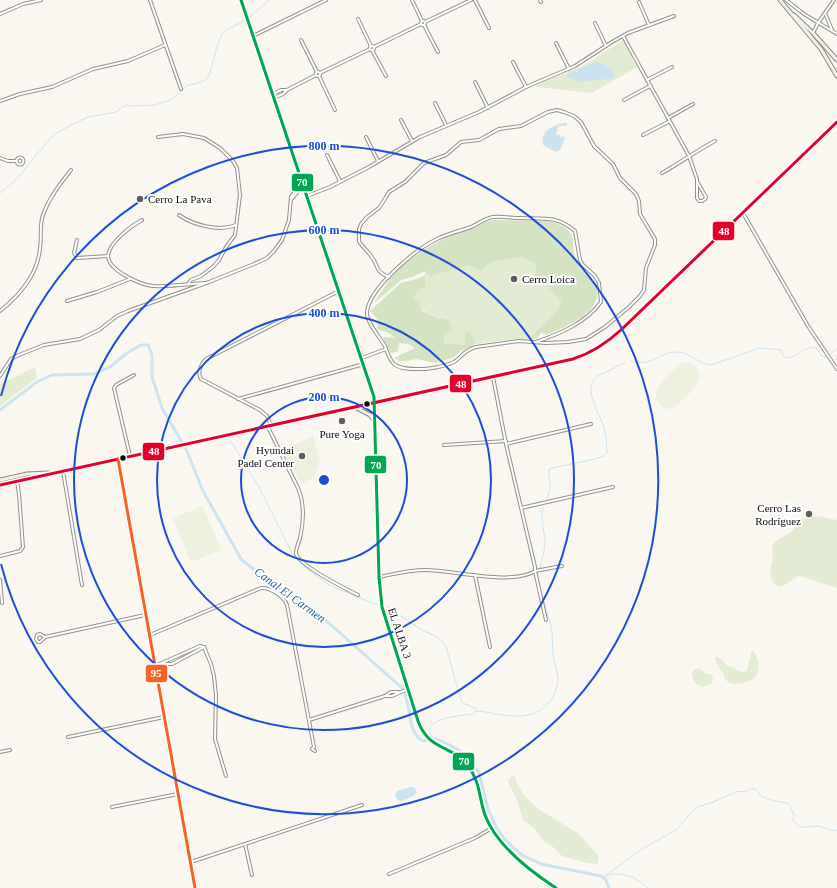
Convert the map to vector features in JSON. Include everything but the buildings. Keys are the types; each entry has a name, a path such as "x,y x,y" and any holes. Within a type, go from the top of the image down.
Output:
{"street":[{"path":"0,14 23,4 40,0"},
{"path":"150,0 180,89"},
{"path":"241,0 364,364 374,397 374,402"},
{"path":"253,36 326,0"},
{"path":"412,0 438,52"},
{"path":"274,98 318,74 474,0 489,28"},
{"path":"814,33 818,23 834,0"},
{"path":"783,1 837,34"},
{"path":"783,1 814,33 837,60"},
{"path":"783,1 823,53 837,76"},
{"path":"638,2 649,25"},
{"path":"825,13 833,32"},
{"path":"307,196 340,182 378,162 412,140 488,108 526,87 569,69 623,36 674,16"},
{"path":"358,19 386,76"},
{"path":"595,23 606,46"},
{"path":"623,36 689,156 698,183 706,197 702,201 699,201 697,198 698,183"},
{"path":"301,40 335,110"},
{"path":"556,43 569,69"},
{"path":"0,101 52,86 93,69 128,61 165,45"},
{"path":"513,62 526,87"},
{"path":"647,80 672,67"},
{"path":"475,82 488,108"},
{"path":"624,100 650,86"},
{"path":"272,94 281,90 287,90"},
{"path":"435,103 446,125"},
{"path":"643,135 693,104"},
{"path":"388,277 381,274 376,269 376,263 371,254 359,241 359,235 361,224 367,217 379,208 389,192 405,182 424,163 446,155 461,142 479,140 499,129 521,126 548,112 557,110 574,116 581,122 594,146 613,164 620,178 636,194 639,201 640,214 655,239 655,246 646,268 644,290 640,296 605,327 586,339 546,344 519,341 470,349 453,362 424,369 396,366 370,324 367,312 369,304 388,277 406,260 438,238 493,217 540,218 556,220 575,231 580,260 600,283 601,302 596,310 584,320 570,328 536,342"},
{"path":"401,120 412,140"},
{"path":"0,485 573,359 596,350 622,329 837,122"},
{"path":"158,137 184,134 204,138 217,145 237,168 240,191 235,235 226,246 219,260 208,271 191,280 188,284"},
{"path":"366,137 378,162"},
{"path":"662,173 686,160 689,156 714,141"},
{"path":"326,155 340,182"},
{"path":"0,158 8,161 16,161"},
{"path":"0,311 15,297 30,279 40,249 43,215 58,186 71,170"},
{"path":"0,376 11,359 26,351 44,345 80,339 99,330 117,316 125,312 209,282 259,262 272,254 280,244 287,230 290,201 294,191 302,181"},
{"path":"290,201 304,185"},
{"path":"743,213 808,326 837,369"},
{"path":"179,214 194,223 226,228 236,225"},
{"path":"142,220 126,230 110,250 108,256 117,270 130,279 141,284 154,286 209,282"},
{"path":"77,240 74,254 76,258 108,256"},
{"path":"67,301 97,292 130,279"},
{"path":"339,291 204,360 199,371 199,377 200,379 262,412 268,419 298,488 302,502 303,516 296,551 297,555 321,575 358,594"},
{"path":"362,358 386,349"},
{"path":"238,399 364,364"},
{"path":"130,456 114,388 116,385 134,375"},
{"path":"493,377 506,443 522,508 546,620"},
{"name":"EL ALBA 3","path":"374,402 379,577 382,605 406,690 425,736 432,742 455,754 471,769 479,786 485,815 500,840 535,873 556,888"},
{"path":"355,407 370,415 374,420"},
{"path":"370,415 374,413"},
{"path":"444,445 506,443 591,424"},
{"path":"118,459 195,888"},
{"path":"63,471 82,585"},
{"path":"0,480 27,474 53,473"},
{"path":"0,556 20,551 23,547 20,494 17,481"},
{"path":"522,508 613,488"},
{"path":"379,577 425,570 505,578 562,566"},
{"path":"475,575 490,647"},
{"path":"0,580 2,603"},
{"path":"149,635 260,588 266,588 282,597 286,603 314,747"},
{"path":"45,637 40,634 36,636 36,639 40,642 45,637 146,615"},
{"path":"155,666 163,664 200,646 204,647"},
{"path":"163,664 172,664 204,647"},
{"path":"204,647 214,676 216,695 215,739 226,776"},
{"path":"309,720 385,696 391,692 406,690"},
{"path":"68,737 164,717"},
{"path":"0,752 10,750"},
{"path":"112,807 178,794"},
{"path":"191,862 362,805"},
{"path":"390,874 474,838 492,828"},
{"path":"244,844 252,875"}],"green space":[{"path":"623,40 637,67 592,93 536,87 536,85 583,66"},
{"path":"492,220 549,221 568,230 571,234 576,261 595,284 597,294 595,302 590,310 582,317 563,327 546,335 542,332 537,338 528,340 559,309 561,301 545,284 535,278 536,264 521,257 489,263 481,271 469,265 431,276 425,271 401,280 373,304 397,271 417,254 454,234"},
{"path":"521,257 536,264 535,278 545,284 561,301 559,309 528,340 517,339 475,344 470,331 465,332 465,345 444,343 444,333 449,320 428,313 412,299 419,290 426,287 425,271 451,270 469,265"},
{"path":"425,275 426,287 419,290 412,299 419,301 422,311 436,317 449,320 452,330 444,334 444,343 465,345 465,332 470,331 475,344 461,351 454,357 436,363 416,359 399,361 394,358 415,348 409,344 399,343 398,351 391,353 384,340 384,337 395,338 389,333 377,329 378,320 370,311 401,283 417,279"},
{"path":"686,362 693,364 696,367 700,377 698,382 691,392 674,407 667,409 663,408 656,398 657,390 667,376 682,363"},
{"path":"35,367 37,378 0,406 0,384"},
{"name":"Hyundai Padel Center","path":"313,436 320,461 314,477 301,484 283,450"},
{"path":"203,506 221,550 191,562 173,518"},
{"path":"818,516 837,520 837,588 799,576 780,587 776,585 770,574 773,557 773,545 793,530 799,519"},
{"path":"752,650 756,655 758,662 758,673 756,676 750,681 741,684 728,682 725,679 715,657 720,658 728,666 734,667 738,671 743,672 747,670"},
{"path":"698,668 705,673 712,675 713,679 711,684 703,687 694,682 692,672"},
{"path":"512,775 515,776 515,779 523,794 537,808 579,834 598,855 597,864 587,863 562,856 551,845 543,841 536,830 523,820 516,797 509,785 508,780"}],"water":[{"path":"595,62 603,64 610,69 614,73 614,78 608,80 601,79 582,82 567,77 568,74"},
{"path":"567,123 567,126 559,126 556,133 557,135 560,135 561,138 562,136 565,137 561,149 556,152 543,145 543,136 545,133 551,127"},
{"path":"414,787 416,790 414,796 401,801 397,799 395,795 397,791"}],"waterway":[{"path":"249,18 269,0"},
{"path":"0,193 14,182 55,134 71,125 88,117 116,112 127,105 155,105 172,99 188,85 207,79 222,34 228,29 246,20"},
{"name":"Canal El Carmen","path":"0,410 37,382 52,375 94,374 110,367 127,353 141,345 148,345 152,355 152,377 162,408 186,449 203,491 241,559 274,586 312,608 402,688 407,701 414,731 418,737 423,741 437,739 456,748 468,759 479,773 488,809 497,829 505,840 522,855 541,864 601,876 606,880 609,888"},
{"path":"631,361 647,362 665,354 677,352 686,354 702,363 711,365 760,348 781,350 784,357 788,358 812,347 816,348 822,356 826,357 837,349"},
{"path":"547,500 550,491 549,469 598,458 607,453 605,431 592,397 591,386 594,379 598,376 620,364 625,363"},
{"path":"231,441 259,487 296,558 306,568 329,585 380,605"},
{"path":"433,738 430,731 431,726 443,719 474,714 476,711 509,716 528,715 545,706 556,691 558,678 553,654 551,626 538,576 545,543 542,518 543,507"},
{"path":"383,605 392,609 422,630 442,641 446,647 461,700 463,703 475,708 476,711"},
{"path":"603,877 642,849 676,830 695,808 736,792 747,791 753,788 763,797 789,804 794,815 793,821 800,827 819,826 832,831 837,830"},
{"path":"606,876 611,874 622,874 634,878 647,888"}],"transit line":[{"name":"70","path":"241,0 374,397 379,577 382,607 418,721 428,738 434,743 455,754 468,766 475,778 483,809 490,826 505,847 535,874 556,888"},
{"name":"48","path":"0,485 573,359 587,354 605,343 622,329 837,122"},
{"name":"95","path":"118,459 195,888"}],"place":[{"name":"Cerro La Pava","path":"140,199"},
{"name":"Cerro Loica","path":"514,279"},
{"name":"Pure Yoga","path":"342,421"},
{"name":"Hyundai Padel Center","path":"302,456"},
{"name":"Cerro Las Rodríguez","path":"809,514"}]}
